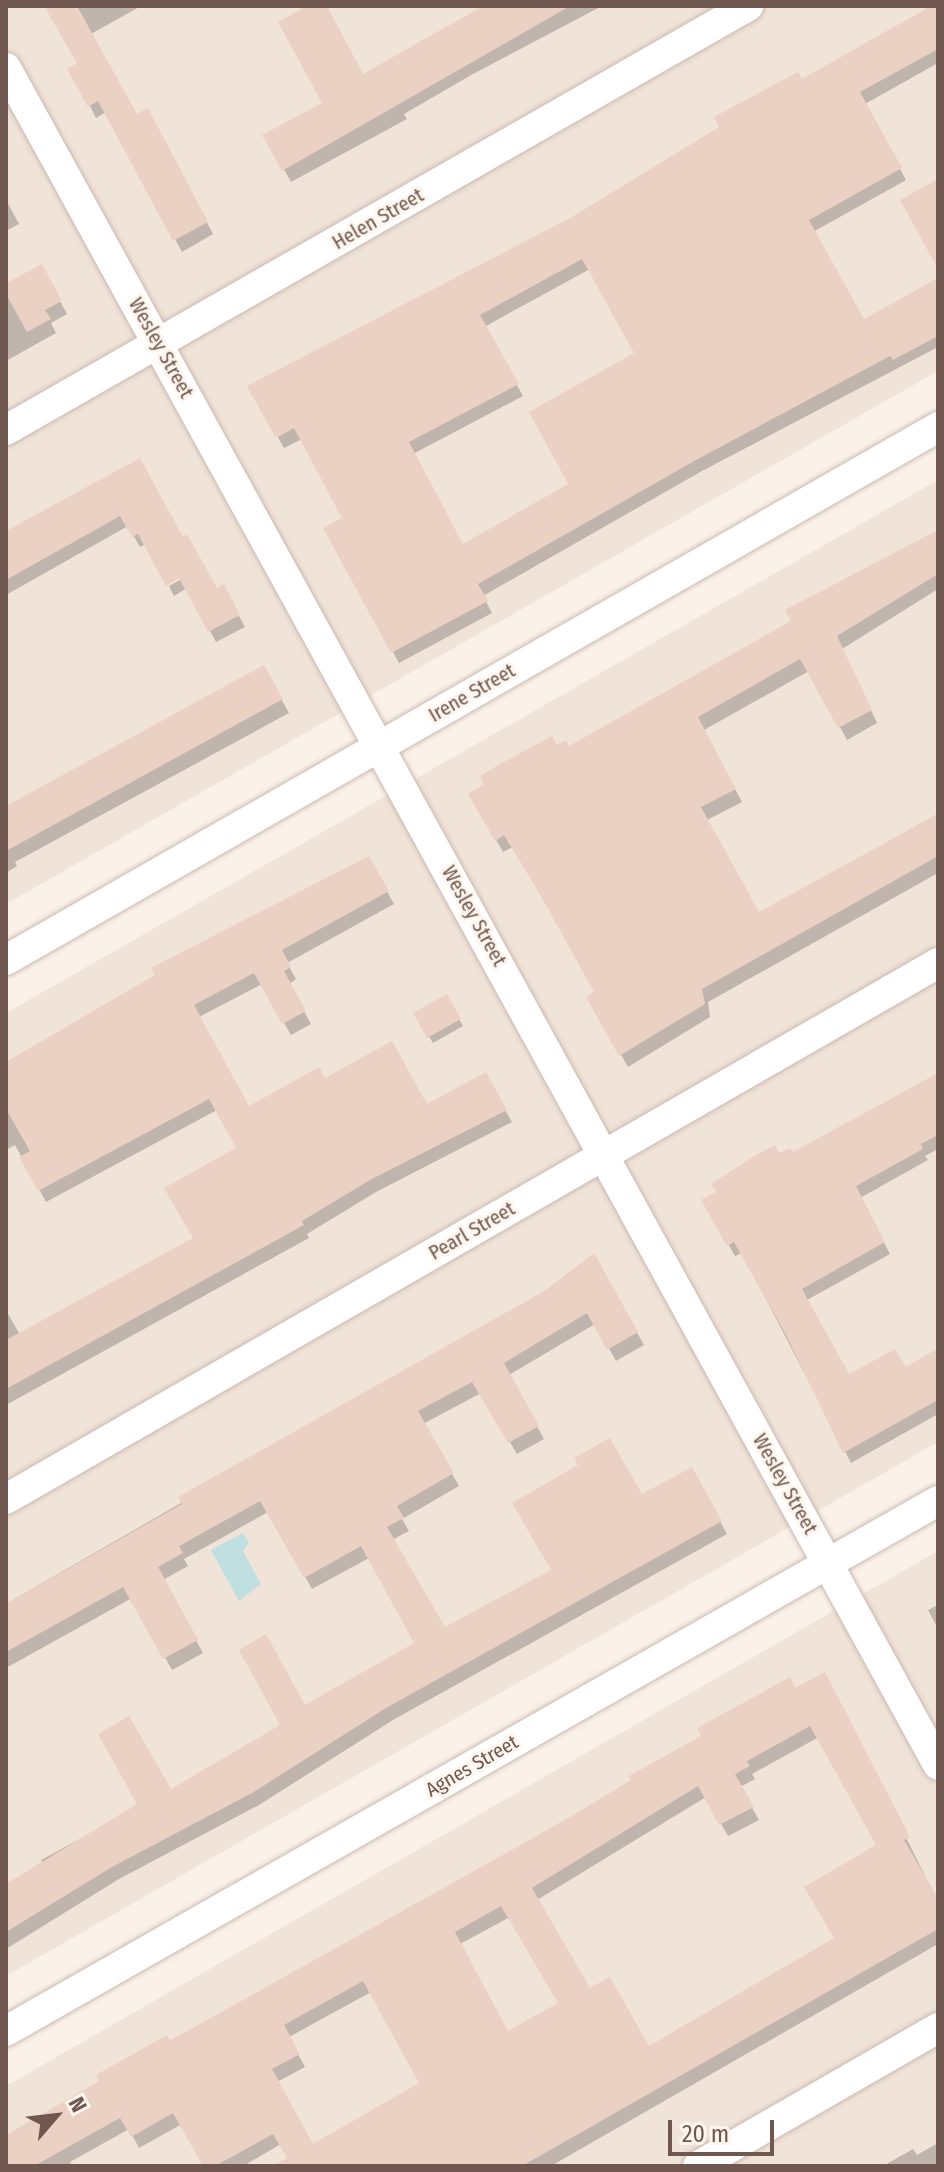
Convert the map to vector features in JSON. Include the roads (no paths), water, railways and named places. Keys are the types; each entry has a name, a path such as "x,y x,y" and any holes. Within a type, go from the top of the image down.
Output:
{"street":[{"name":"Helen Street","path":"6,430 748,6"},
{"name":"Wesley Street","path":"6,68 938,1765"},
{"name":"Irene Street","path":"6,960 938,427"},
{"name":"Pearl Street","path":"6,1499 938,963"},
{"name":"Agnes Street","path":"6,2031 938,1501"},
{"path":"698,2166 938,2028"}],"water":[{"path":"243,1533 249,1543 243,1551 261,1584 239,1601 211,1550"}]}
